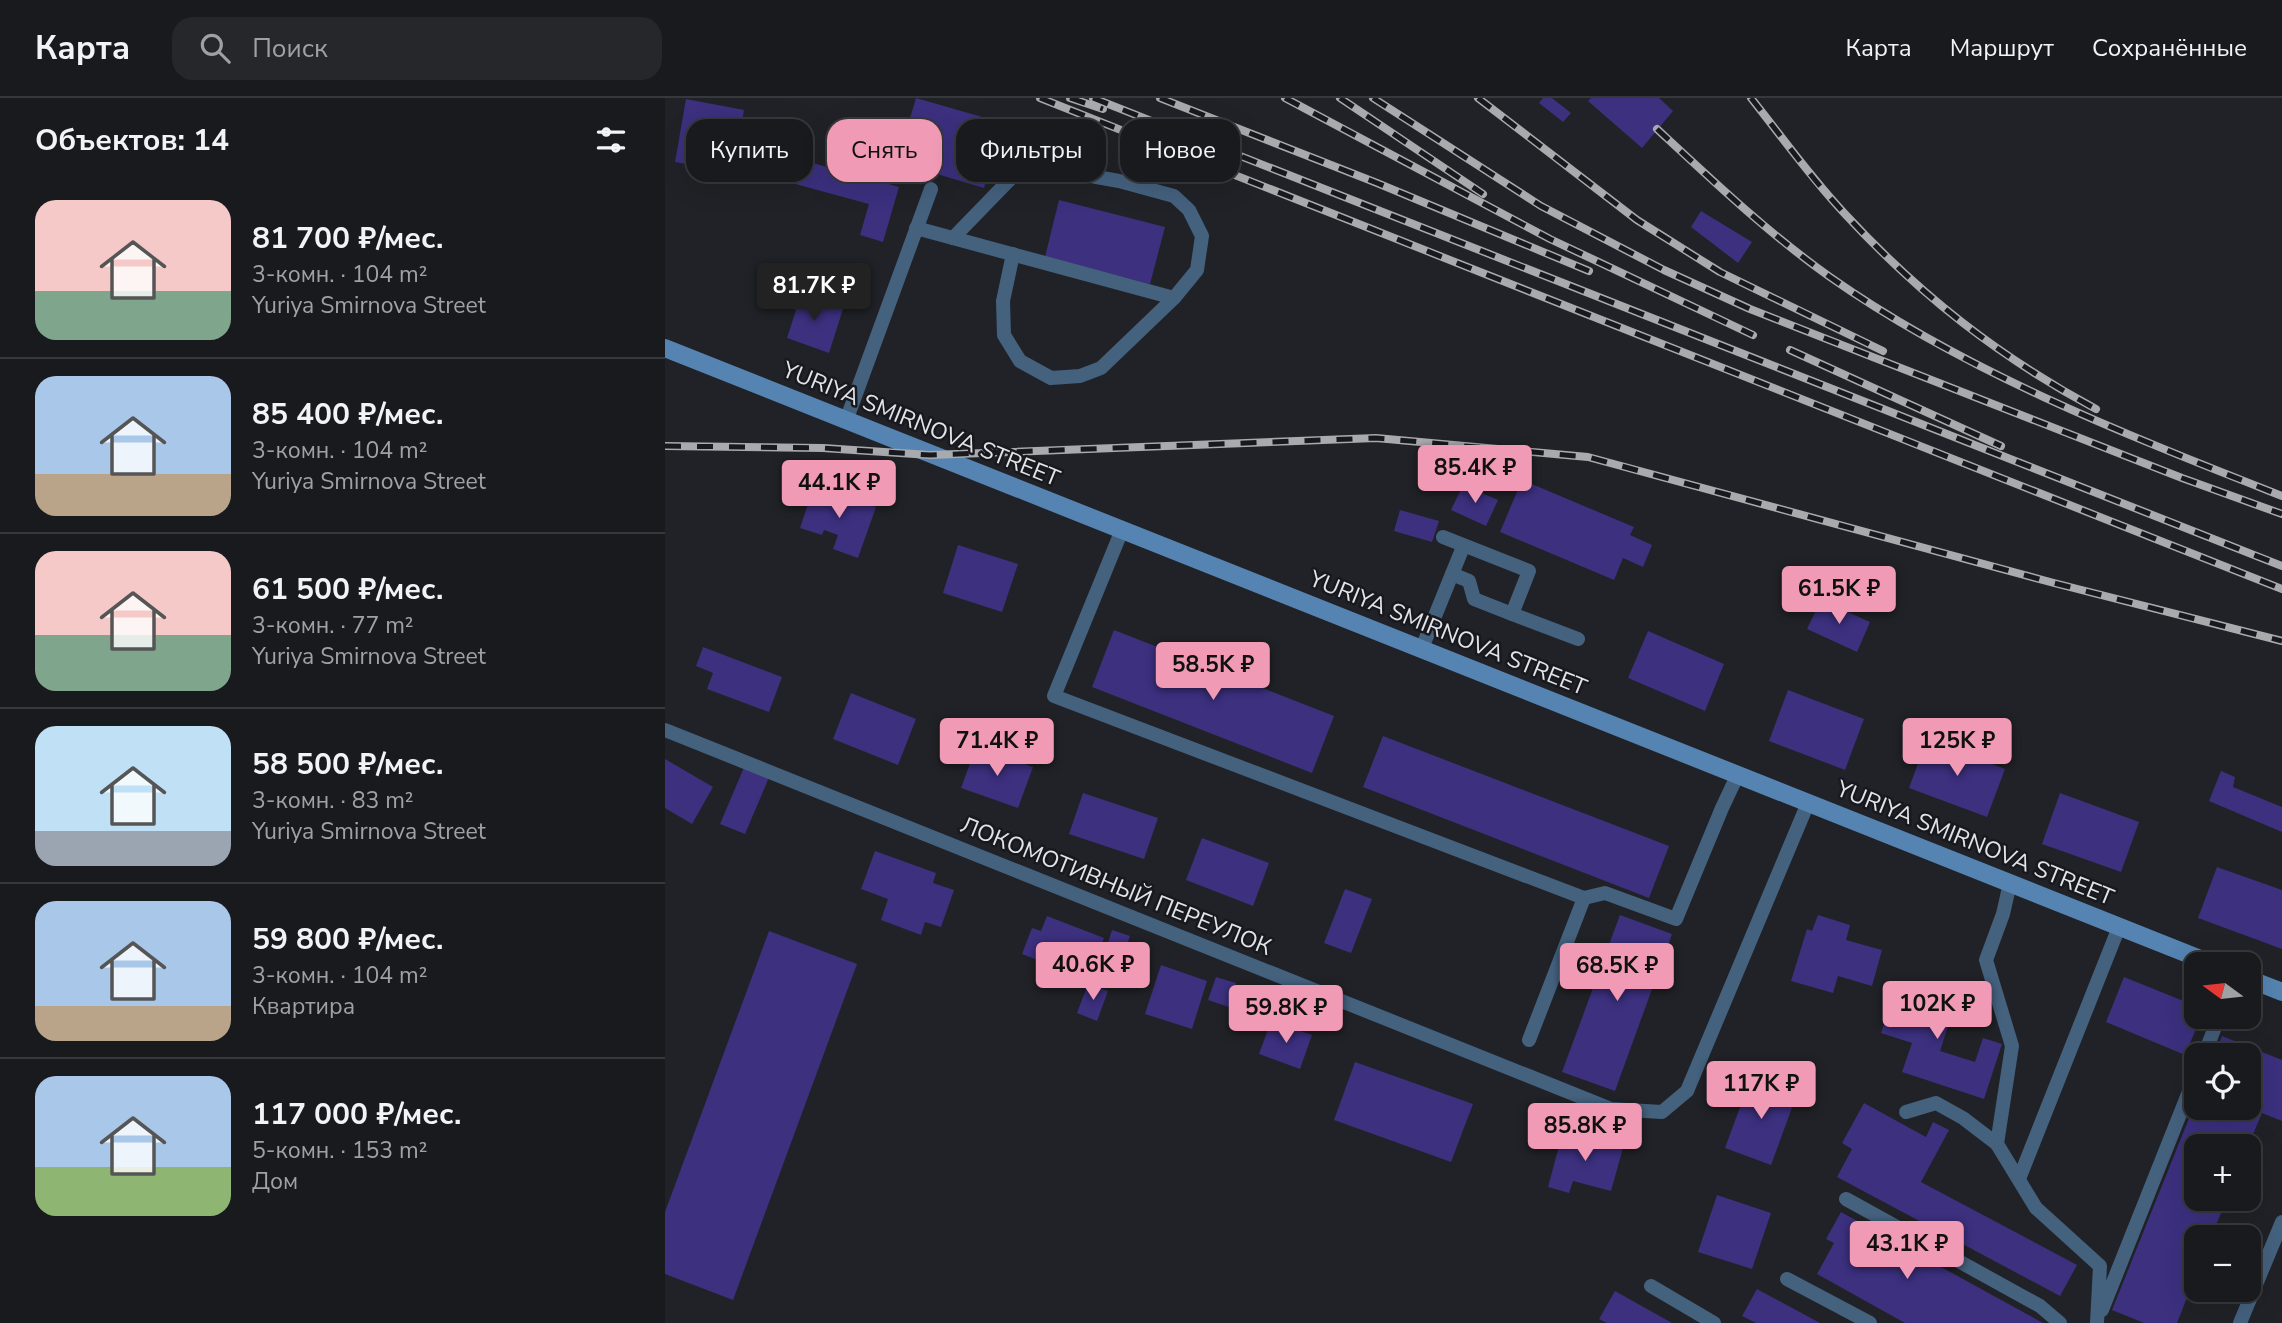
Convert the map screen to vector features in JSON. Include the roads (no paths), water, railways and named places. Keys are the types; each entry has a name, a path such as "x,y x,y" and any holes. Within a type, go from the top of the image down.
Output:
{"main road":[{"name":"YURIYA SMIRNOVA STREET","path":"665,348 2184,953"},
{"path":"2261,984 2282,992"}],"lane":[{"path":"953,238 1018,171 1035,166 1119,181 1174,196 1189,210 1202,236 1196,270 1174,298 1101,368 1080,376 1051,378 1020,361 1004,335 1003,301 1013,254"},
{"path":"846,421 931,189"},
{"path":"916,228 1174,298"},
{"path":"1122,530 1054,696 1584,898 1605,893 1676,919 1721,808 1738,775"},
{"path":"1443,537 1529,571 1512,614"},
{"path":"1422,649 1463,547"},
{"path":"1452,574 1469,581 1474,599 1578,639"},
{"name":"ЛОКОМОТИВНЫЙ ПЕРЕУЛОК","path":"665,730 1611,1109 1662,1112 1687,1091 1808,803"},
{"path":"1997,1144 2012,1046 1986,960 2003,914 2010,883"},
{"path":"1529,1040 1584,898"},
{"path":"2019,1179 2119,927"},
{"path":"1906,1112 1936,1102 1963,1118 1997,1144 2036,1208 2100,1266 2097,1323"},
{"path":"2097,1323 2184,1104"},
{"path":"1846,1199 2040,1306 2060,1323"},
{"path":"2240,1323 2282,1222"},
{"path":"1787,1279 1870,1323"},
{"path":"1651,1286 1714,1323"}],"railway":[{"path":"1040,98 2282,589"},
{"path":"1070,98 1103,109"},
{"path":"1093,98 2282,566"},
{"path":"1160,98 1377,183 1589,271"},
{"path":"1285,98 1550,239 1753,335"},
{"path":"1340,98 1483,194"},
{"path":"1373,98 1541,206 1664,270 1750,309 2182,478 2282,514"},
{"path":"1478,98 1637,220 1720,272 1883,351"},
{"path":"1751,98 1832,200 1903,272 1994,346 2096,409"},
{"path":"1657,129 1785,243 1882,311 1937,343 2049,400 2282,496"},
{"path":"1790,350 2001,446"},
{"path":"665,446 823,448 930,455 1376,438 1588,457 2054,583 2282,641"}]}
